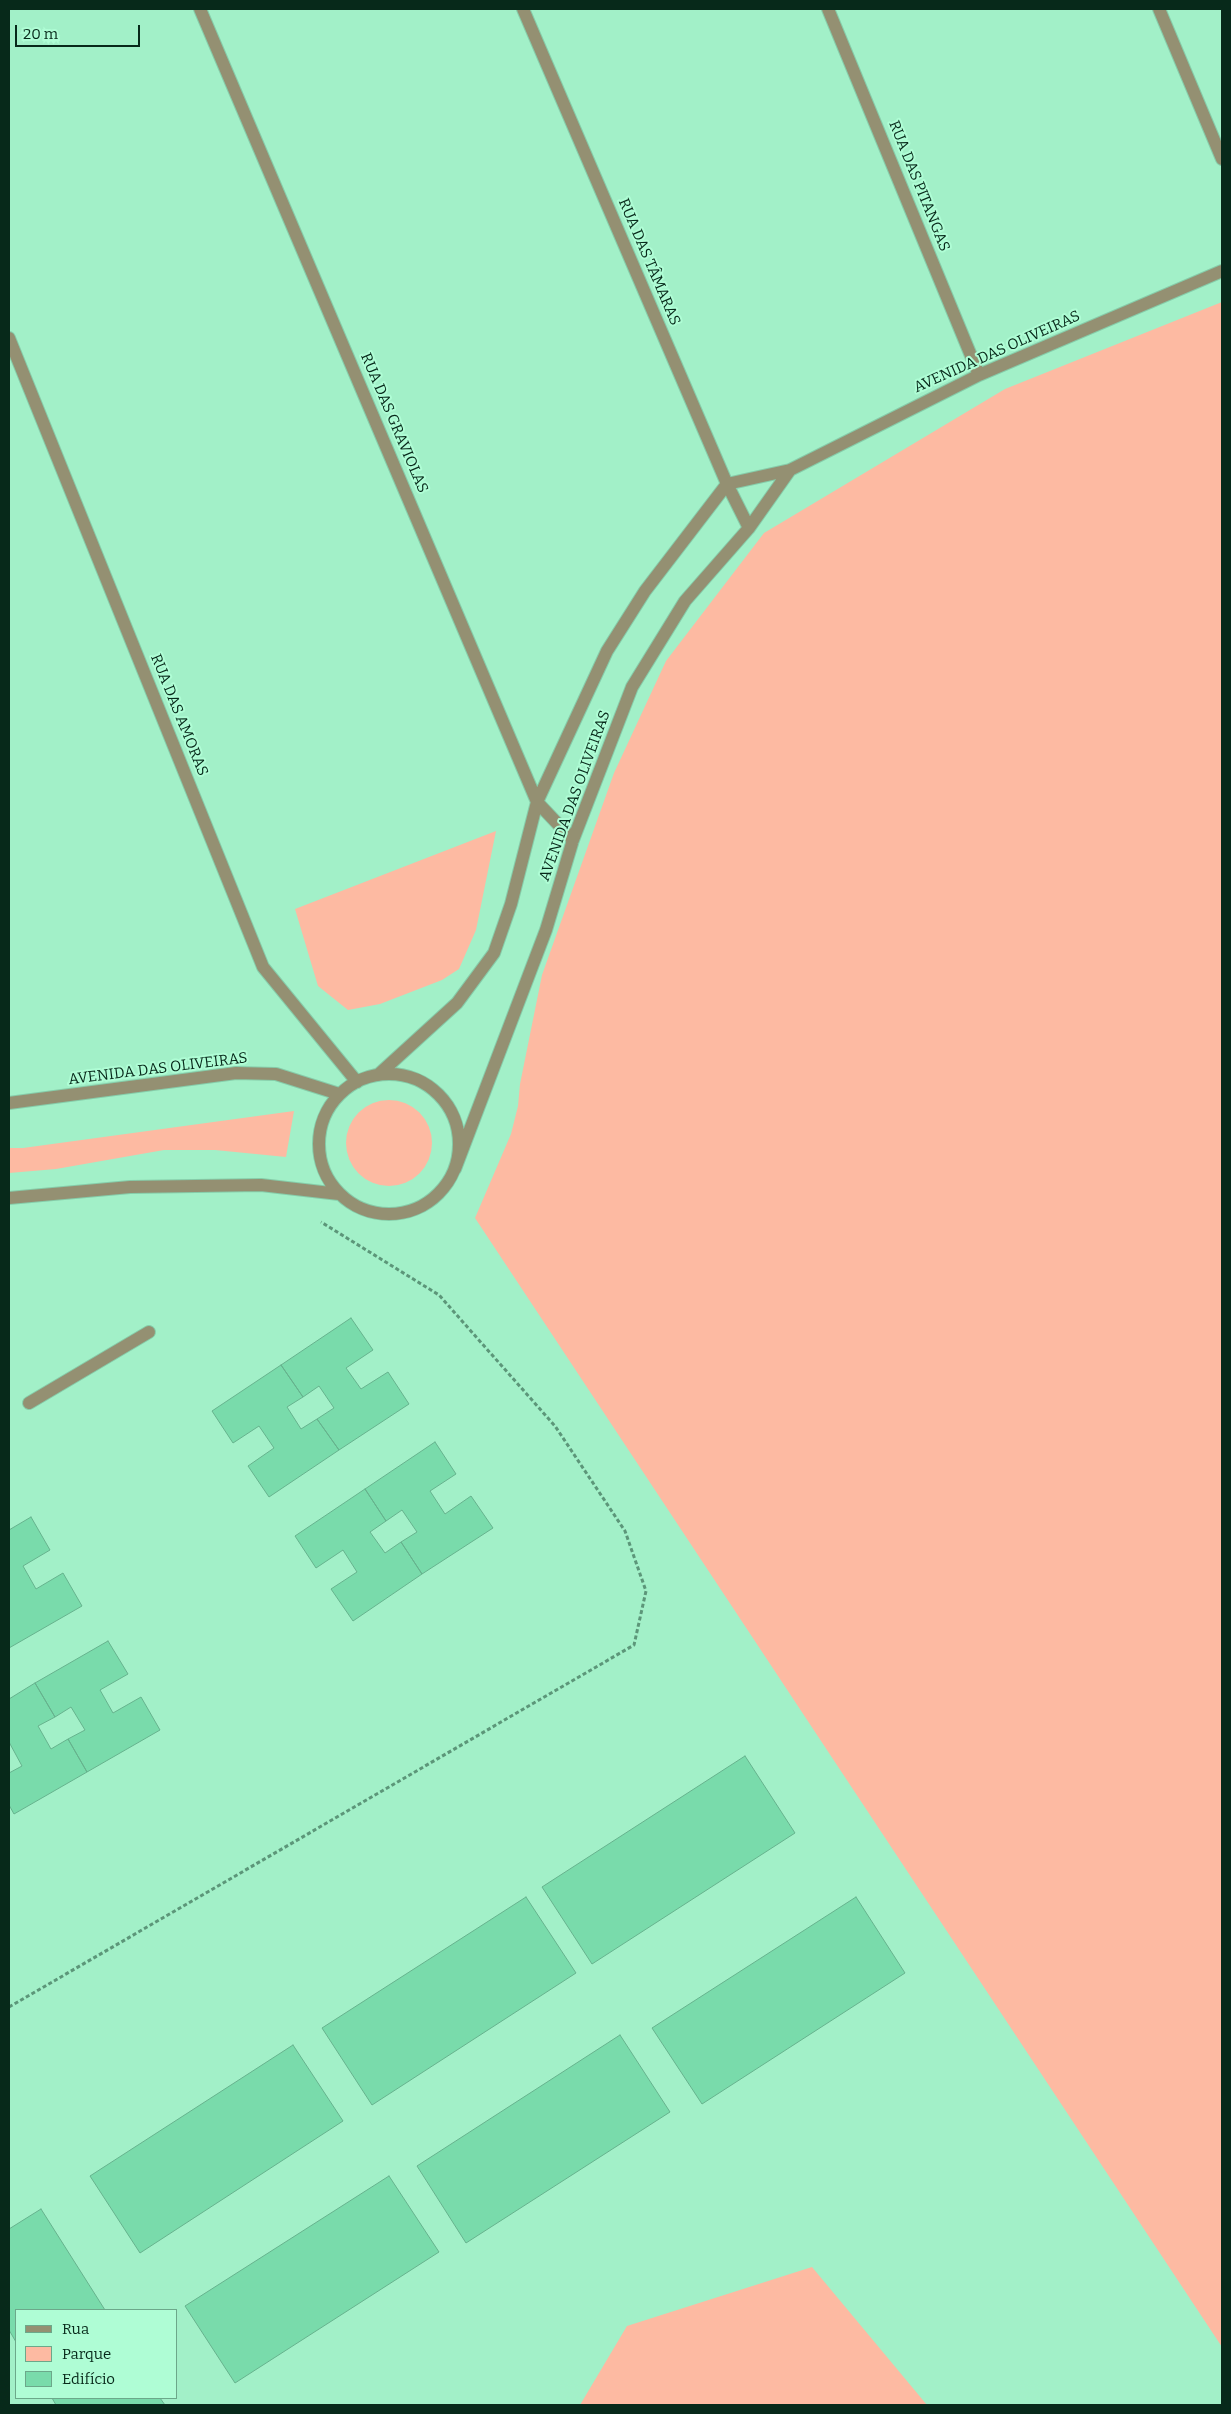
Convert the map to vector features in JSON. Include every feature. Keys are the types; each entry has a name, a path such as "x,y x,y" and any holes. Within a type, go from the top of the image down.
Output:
{"street":[{"name":"RUA DAS GRAVIOLAS","path":"200,9 537,802 573,840"},
{"name":"RUA DAS TÂMARAS","path":"523,9 727,484 749,528"},
{"name":"RUA DAS PITANGAS","path":"828,9 980,375"},
{"path":"1159,9 1222,159"},
{"name":"AVENIDA DAS OLIVEIRAS","path":"378,1075 457,1003 494,953 511,904 537,802 607,650 645,591 727,484 790,470 980,375 1222,271"},
{"name":"RUA DAS AMORAS","path":"9,338 263,967 357,1082"},
{"name":"AVENIDA DAS OLIVEIRAS","path":"455,1169 460,1145 456,1121 444,1100 425,1084 402,1075 378,1075 357,1082 338,1094 326,1112 322,1126 319,1156 326,1176 339,1194 358,1206 372,1211 379,1213 401,1213 424,1206 442,1190 455,1169 546,930 573,840 632,687 685,601 749,528 790,470"},
{"name":"AVENIDA DAS OLIVEIRAS","path":"9,1103 236,1073 276,1074 338,1094"},
{"name":"AVENIDA DAS OLIVEIRAS","path":"9,1198 130,1187 261,1185 339,1194"},
{"path":"29,1403 149,1332"}],"path":[{"path":"9,2007 634,1645 646,1591 626,1532 555,1426 439,1295 320,1222"}],"green space":[{"path":"1222,302 1222,2347 475,1218 511,1134 518,1106 520,1084 542,975 614,773 666,661 764,533 1005,389"},
{"path":"496,831 476,930 459,969 442,980 380,1004 348,1010 318,986 295,909"},
{"path":"389,1100 405,1103 413,1107 425,1119 429,1127 432,1143 429,1159 425,1167 413,1179 405,1183 389,1186 373,1183 365,1179 353,1167 349,1159 346,1143 349,1127 353,1119 365,1107 373,1103"},
{"path":"294,1111 286,1157 215,1150 164,1150 56,1169 9,1173 9,1148 23,1148"},
{"path":"812,2267 927,2405 580,2405 627,2326"}],"building":[{"path":"351,1318 373,1350 346,1368 361,1389 388,1372 409,1404 339,1450 317,1419 334,1408 319,1386 303,1397 281,1365"},
{"path":"281,1365 303,1397 287,1407 301,1429 317,1419 339,1450 269,1497 248,1466 274,1448 259,1426 233,1443 212,1411"},
{"path":"435,1442 456,1474 430,1491 445,1514 471,1496 493,1528 422,1574 401,1542 417,1532 402,1510 386,1521 365,1489"},
{"path":"365,1489 386,1521 370,1532 385,1553 401,1542 422,1574 353,1621 331,1589 357,1572 343,1550 316,1568 295,1536"},
{"path":"31,1517 50,1550 23,1566 36,1589 63,1573 82,1606 9,1648 9,1530"},
{"path":"108,1641 128,1674 100,1690 113,1713 141,1697 160,1730 87,1772 68,1739 85,1730 71,1707 55,1717 35,1683"},
{"path":"35,1683 55,1717 38,1726 51,1749 68,1739 87,1772 14,1814 9,1805 9,1773 22,1766 9,1742 9,1699"},
{"path":"745,1756 795,1833 592,1964 542,1887"},
{"path":"526,1897 576,1973 372,2105 322,2028"},
{"path":"856,1897 905,1973 702,2104 652,2028"},
{"path":"620,2035 670,2112 466,2243 417,2166"},
{"path":"293,2045 343,2121 140,2253 90,2176"},
{"path":"389,2176 439,2252 235,2383 185,2306"},
{"path":"41,2209 104,2309 15,2309 15,2340 9,2330 9,2229"},
{"path":"53,2399 161,2399 165,2405 56,2405"}]}
